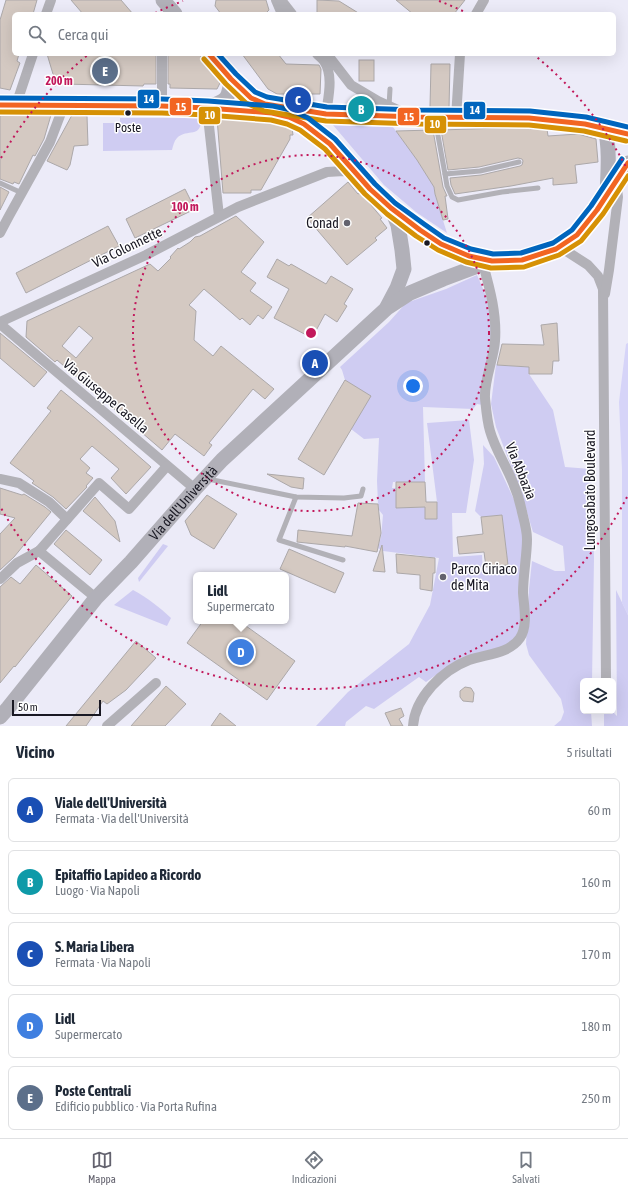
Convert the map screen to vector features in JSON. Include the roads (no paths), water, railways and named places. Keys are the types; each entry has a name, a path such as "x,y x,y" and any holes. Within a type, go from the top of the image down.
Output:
{"street":[{"path":"47,12 51,0"},
{"path":"163,0 173,12"},
{"path":"276,0 281,12"},
{"path":"281,0 290,12"},
{"path":"477,12 484,0"},
{"path":"16,105 32,56"},
{"path":"162,56 162,106"},
{"path":"211,56 231,79 251,98 265,104 326,114 418,118 529,118 578,123 628,134"},
{"path":"319,56 324,60 329,73 329,93 324,123 325,134 330,144"},
{"path":"329,56 351,85 389,106 418,118"},
{"path":"456,118 460,56"},
{"path":"207,108 223,102 229,93 231,79"},
{"path":"0,105 162,106 272,113 289,117 304,124 330,144 370,188 391,208 420,230 441,244 487,262 522,260 556,249 577,235 597,210 628,163"},
{"path":"0,233 50,142 64,105"},
{"path":"207,108 210,124 219,216"},
{"path":"604,128 608,147 607,194"},
{"name":"Via Colonnette","path":"0,323 146,255 219,216 245,204 327,172 356,172"},
{"name":"Lungosabato Boulevard","path":"604,298 618,197 616,181"},
{"name":"Via dell'Università","path":"387,308 404,269 398,225 391,208"},
{"name":"Lungosabato Boulevard","path":"560,246 588,265 598,276 603,289 604,298 606,678"},
{"name":"Via dell'Università","path":"0,717 96,598 132,562 222,460 387,308 410,293 487,262"},
{"name":"Via Abbazia","path":"413,726 417,710 429,688 447,672 456,665 503,651 513,645 520,638 524,628 523,592 527,538 522,512 513,483 489,430 485,396 490,362 495,342 496,324 487,262"},
{"name":"Via Giuseppe Casella","path":"0,323 167,466 200,484"},
{"path":"0,579 16,563 39,550 99,483 129,509 167,466"},
{"path":"0,479 19,483 49,502 67,519"},
{"path":"39,550 96,598"},
{"path":"107,726 156,683"}],"lane":[{"path":"389,106 390,89"},
{"path":"434,118 447,186 452,197 458,200 502,192 538,188"},
{"path":"445,174 480,171 519,162"},
{"path":"0,183 22,193"},
{"path":"200,484 296,497 344,498 361,496 363,489"},
{"path":"296,497 279,540 343,560"}],"place":[{"name":"Poste Centrali","path":"105,71"},
{"name":"S. Maria Libera","path":"298,100"},
{"name":"Epitaffio Lapideo a Ricordo","path":"361,109"},
{"name":"Poste","path":"128,113"},
{"name":"Conad","path":"347,223"},
{"name":"Viale dell'Università","path":"315,363"},
{"name":"Parco Ciriaco de Mita","path":"443,577"},
{"name":"Lidl","path":"241,652"}]}
